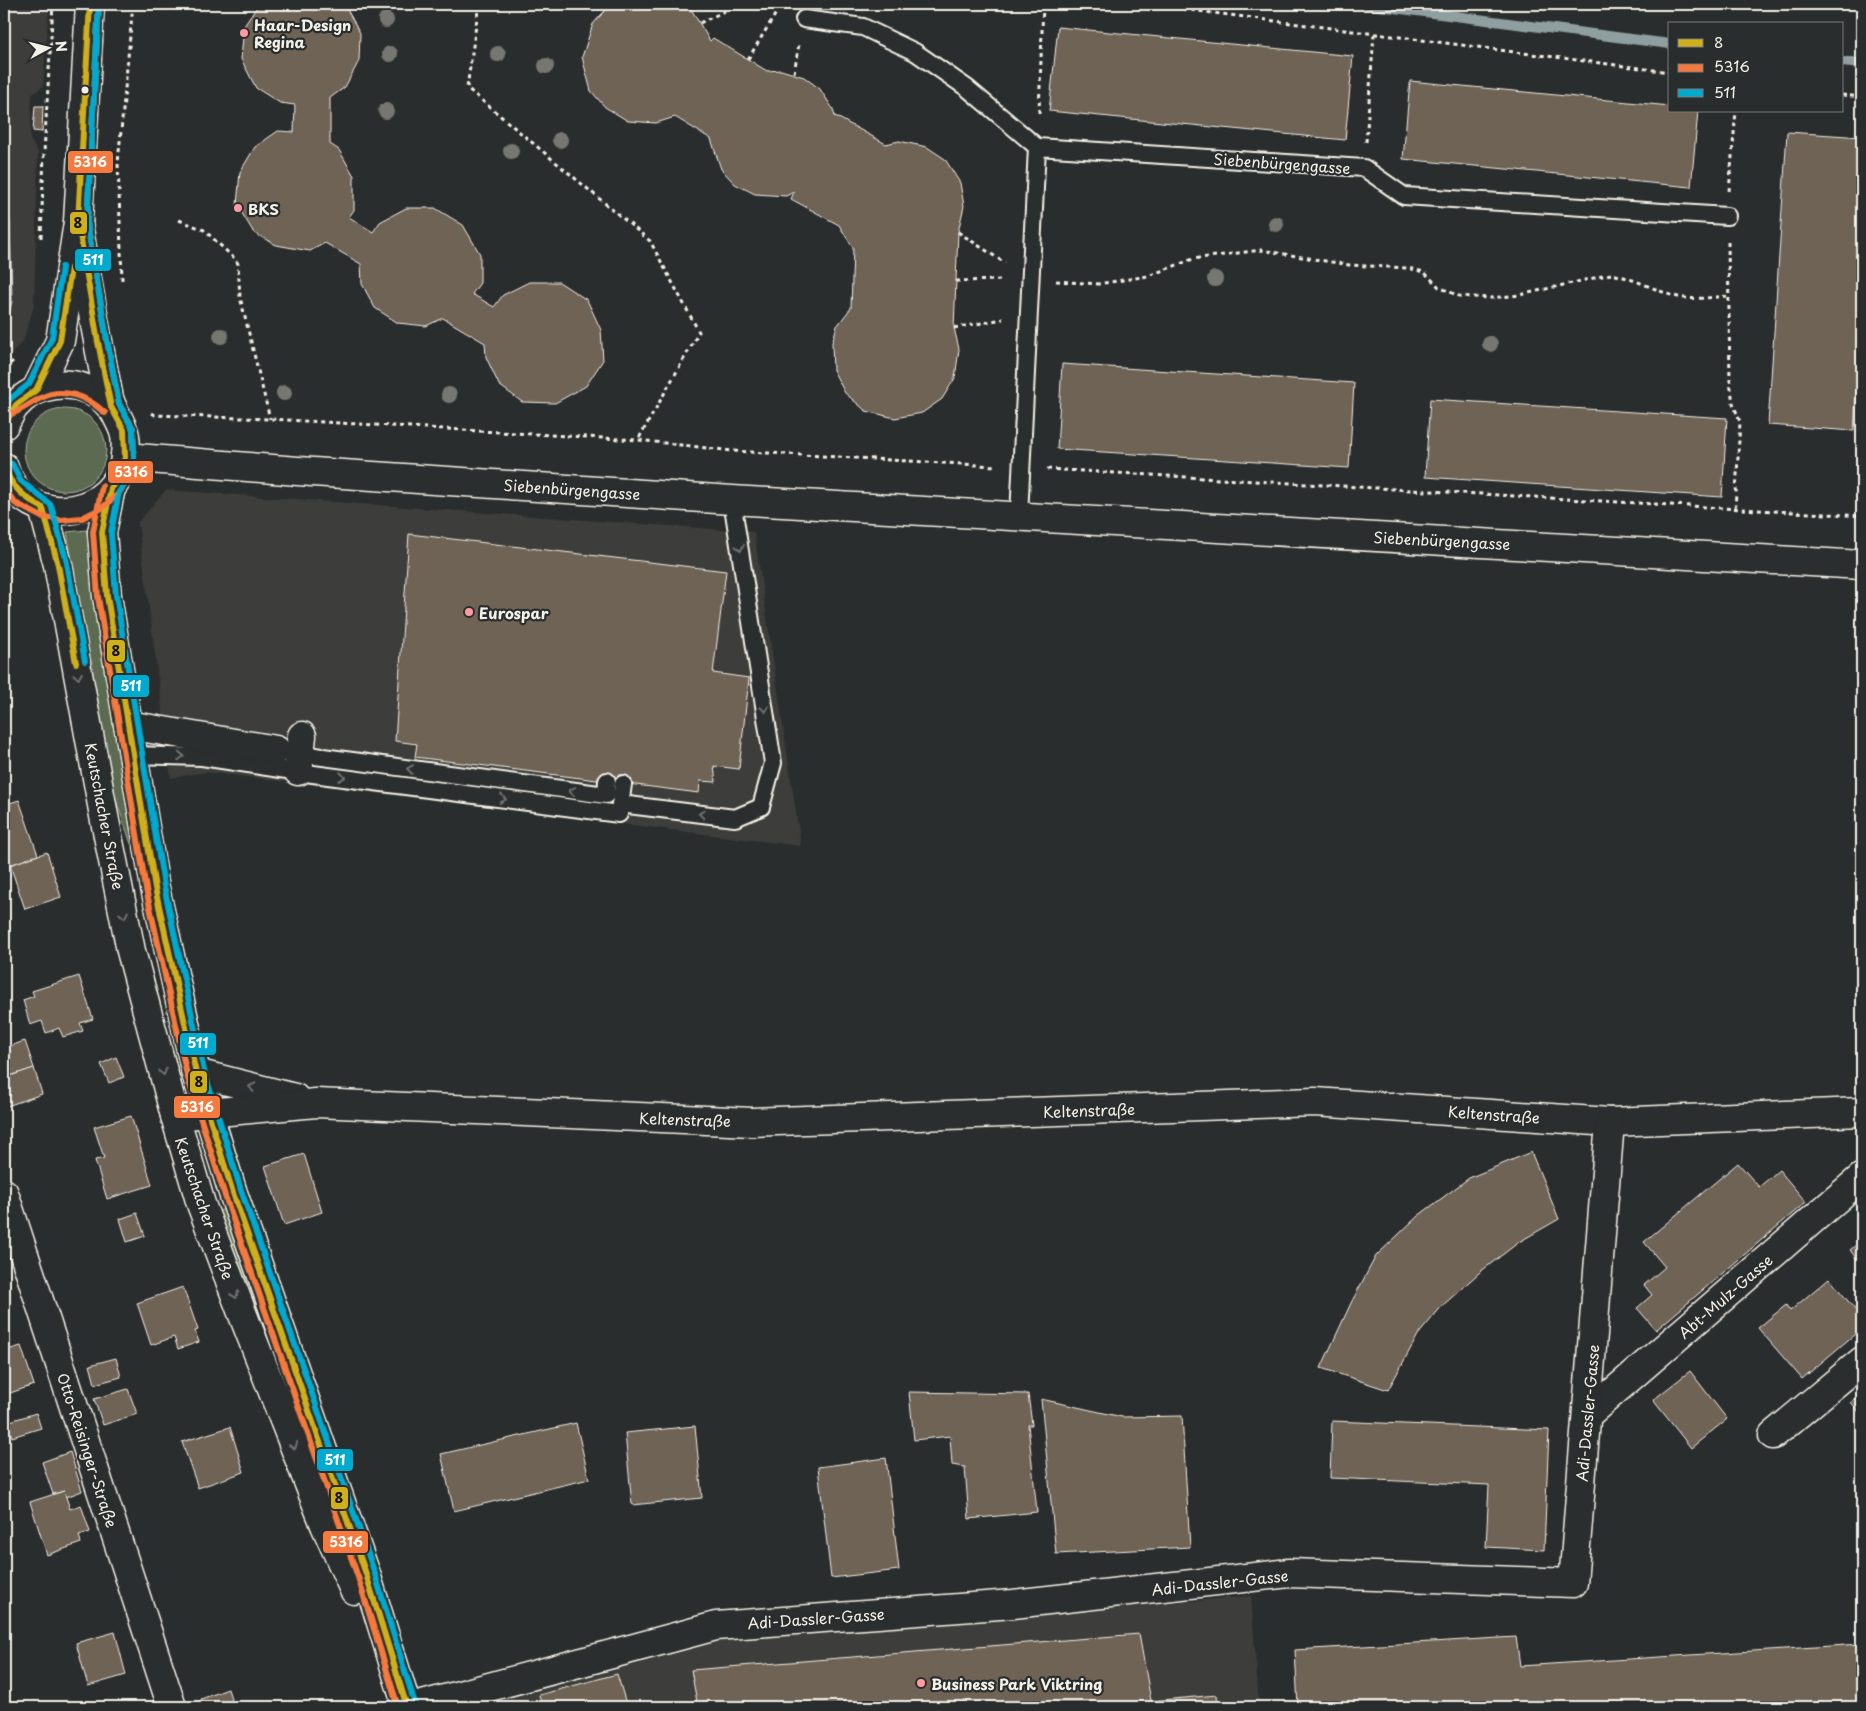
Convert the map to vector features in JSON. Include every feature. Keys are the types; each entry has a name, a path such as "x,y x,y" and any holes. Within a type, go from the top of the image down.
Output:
{"street":[{"name":"Keutschacher Straße","path":"15,407 60,341 78,222 90,4"},
{"name":"Keutschacher Straße","path":"4,467 6,476 22,496 43,508 62,511 80,509 97,501 111,488 121,474 126,457 124,430 111,406 78,222"},
{"name":"Keutschacher Straße","path":"15,407 56,384 77,386 96,393 111,406"},
{"name":"Siebenbürgengasse","path":"126,457 288,470 732,500 1852,564 1862,564 1862,561"},
{"name":"Keutschacher Straße","path":"111,488 102,532 107,596 157,897 196,1073 233,1193 366,1574 407,1707"},
{"name":"Keutschacher Straße","path":"43,508 58,565 131,951 175,1116 204,1212 325,1525 407,1707"},
{"path":"128,725 294,753"},
{"name":"Keltenstraße","path":"196,1073 316,1103"},
{"name":"Keltenstraße","path":"175,1116 316,1103 752,1122 1314,1102 1610,1122 1862,1112"},
{"name":"Adi-Dassler-Gasse","path":"415,1707 716,1626 1013,1604 1289,1574 1573,1583 1610,1122"},
{"name":"Abt-Mulz-Gasse","path":"1587,1415 1862,1177"},
{"name":"Otto-Reisinger-Straße","path":"4,1193 172,1707"},
{"path":"1773,1435 1862,1361"}],"lane":[{"path":"804,19 862,27 915,52 967,88 1037,147 1019,516"},
{"name":"Siebenbürgengasse","path":"1037,147 1364,168 1404,196 1727,216"},
{"path":"620,804 735,818 761,807 773,763 732,500"},
{"path":"132,754 202,757 294,753 606,795 615,782 620,804 619,814 294,753"}],"path":[{"path":"41,239 53,4"},
{"path":"122,287 118,163 133,4"},
{"path":"479,4 467,88 650,241 699,332 638,440"},
{"path":"700,23 739,4"},
{"path":"1037,147 1043,4"},
{"path":"1144,4 1668,72"},
{"path":"748,60 778,10"},
{"path":"1364,168 1374,34"},
{"path":"1844,95 1862,97"},
{"path":"1735,510 1740,422 1733,403 1730,382 1727,216 1736,112"},
{"path":"179,220 204,230 238,264 240,297 270,419"},
{"path":"958,232 1031,280"},
{"path":"956,281 1031,280 1098,284 1148,276 1193,259 1261,250 1349,264 1408,268 1424,272 1439,287 1459,296 1490,298 1520,295 1611,274 1625,277 1675,296 1694,299 1729,296"},
{"path":"954,328 1004,319 1031,280"},
{"path":"4,369 16,359"},
{"path":"155,416 270,419 638,440 734,451 1862,516"}],"shaded area":[{"path":"4,4 49,4 43,86 32,95 30,139 38,152 34,306 23,341 4,362"},
{"path":"166,490 754,532 801,846 206,772 171,778 138,522"},
{"path":"1251,1596 1259,1707 478,1707 722,1641"}],"green space":[{"path":"65,409 81,412 94,421 103,434 106,450 103,466 94,479 81,488 65,491 49,488 36,479 27,466 24,450 27,434 36,421 49,412"},
{"path":"87,530 104,665 133,844 131,844 115,797 105,754 67,532"},
{"path":"227,1207 287,1380 284,1383 281,1381 218,1212"}],"building":[{"path":"259,4 344,4 360,33 359,61 345,87 330,98 330,144 339,150 354,176 354,210 349,217 373,232 380,222 406,208 435,208 463,225 480,254 480,283 472,294 494,307 503,295 529,282 559,282 587,300 601,330 603,360 586,386 555,403 522,402 499,385 486,357 485,343 443,318 426,326 398,323 375,308 362,284 361,264 325,243 310,251 276,245 254,233 237,205 240,172 255,147 278,131 294,132 295,105 280,103 256,88 241,59 244,26"},
{"path":"611,4 683,4 691,9 710,41 713,38 767,71 781,70 804,77 820,89 833,109 835,117 886,144 899,141 927,147 945,159 960,183 964,206 958,232 954,328 959,349 955,378 942,399 922,413 895,418 866,411 845,393 833,370 832,343 837,326 851,308 853,248 839,225 791,199 794,192 786,196 755,194 735,184 721,169 711,139 675,117 656,123 628,121 605,107 591,91 582,57 593,24"},
{"path":"1058,27 1353,56 1345,140 1049,111"},
{"path":"1410,81 1668,106 1668,112 1698,112 1691,187 1403,159"},
{"path":"35,106 43,106 42,132 33,131"},
{"path":"1787,132 1862,137 1862,302 1854,431 1768,425"},
{"path":"10,222 12,301 4,335 4,223"},
{"path":"1062,364 1354,383 1349,468 1057,449"},
{"path":"1430,399 1727,418 1722,497 1425,477"},
{"path":"409,534 726,571 713,673 749,678 739,769 714,766 716,782 700,781 699,793 415,757 417,744 395,741"},
{"path":"19,800 38,855 4,867 4,805"},
{"path":"47,852 61,897 25,909 10,865"},
{"path":"79,976 93,1019 80,1023 83,1031 63,1037 59,1028 46,1033 42,1021 30,1025 23,1000 34,996 32,991"},
{"path":"25,1041 34,1068 4,1078 4,1048"},
{"path":"116,1057 124,1077 109,1083 101,1064"},
{"path":"34,1068 42,1094 4,1107 4,1078"},
{"path":"131,1116 152,1185 107,1199 95,1160 104,1158 94,1127"},
{"path":"1531,1152 1559,1219 1519,1242 1480,1272 1442,1306 1418,1335 1388,1390 1321,1368 1351,1303 1376,1256 1418,1216 1469,1178"},
{"path":"304,1154 322,1212 284,1225 265,1166"},
{"path":"1738,1163 1759,1187 1779,1170 1806,1202 1656,1330 1637,1308 1652,1295 1644,1285 1665,1267 1644,1242"},
{"path":"137,1213 145,1236 127,1242 120,1219"},
{"path":"1862,1240 1862,1266 1850,1250"},
{"path":"1829,1278 1862,1318 1862,1328 1802,1379 1758,1328 1786,1305 1790,1311"},
{"path":"183,1287 198,1330 195,1331 199,1342 178,1349 174,1337 151,1345 137,1303"},
{"path":"21,1346 34,1385 4,1395 4,1351"},
{"path":"116,1358 121,1377 95,1384 90,1365"},
{"path":"1690,1371 1727,1419 1691,1448 1653,1400"},
{"path":"128,1389 137,1414 103,1425 94,1399"},
{"path":"909,1392 1028,1394 1032,1425 1028,1425 1037,1512 969,1519 965,1467 952,1465 950,1436 914,1440"},
{"path":"1862,1393 1862,1416 1851,1402"},
{"path":"1041,1399 1122,1417 1182,1416 1190,1547 1056,1554"},
{"path":"36,1413 41,1428 12,1437 7,1422"},
{"path":"1332,1421 1549,1430 1544,1550 1486,1547 1489,1485 1330,1478"},
{"path":"576,1423 589,1479 454,1511 441,1454"},
{"path":"695,1426 702,1498 632,1505 625,1433"},
{"path":"230,1427 244,1472 198,1488 182,1442"},
{"path":"70,1452 82,1491 66,1497 64,1491 53,1494 42,1462"},
{"path":"886,1458 899,1570 831,1578 818,1467"},
{"path":"64,1491 70,1509 81,1505 90,1532 79,1535 81,1543 47,1555 30,1502"},
{"path":"115,1632 126,1675 88,1686 76,1643"},
{"name":"Business Park Viktring","path":"1139,1634 1151,1701 1217,1695 1218,1707 698,1707 691,1670"},
{"path":"1516,1637 1520,1666 1862,1644 1862,1707 1298,1707 1295,1650"},
{"path":"617,1674 627,1707 542,1707 539,1695"},
{"path":"228,1689 232,1702 218,1707 204,1707 201,1699"}],"waterway":[{"path":"1363,4 1668,44"},
{"path":"1844,62 1862,64"}],"transit line":[{"name":"8","path":"90,4 78,222 111,407 124,430 125,457 121,474 111,488 102,532 107,596 155,888 196,1073 233,1193 366,1574 407,1707"},
{"name":"5316","path":"4,488 15,503 40,516 61,520 82,518 102,508 118,494 129,478 134,459 133,428 119,404 87,222 99,4"},
{"name":"511","path":"99,4 87,222 119,404 133,429 134,459 129,478 119,492 111,533 116,595 164,886 204,1071 241,1190 374,1571 415,1704"},
{"name":"511","path":"4,408 10,399 29,384 52,338 62,267"},
{"name":"8","path":"4,425 16,405 36,390 60,341 71,268"},
{"name":"5316","path":"6,416 41,398 58,393 66,393 83,398 105,413"},
{"name":"511","path":"12,464 21,481 51,505 67,563 85,661"},
{"name":"8","path":"4,467 19,491 43,508 58,565 76,663"},
{"name":"5316","path":"102,486 93,532 98,597 146,889 187,1075 225,1196 358,1577 398,1707"}],"place":[{"name":"Haar-Design Regina","path":"244,33"},
{"name":"BKS","path":"238,208"},
{"name":"Eurospar","path":"469,612"},
{"name":"Business Park Viktring","path":"921,1683"}]}
